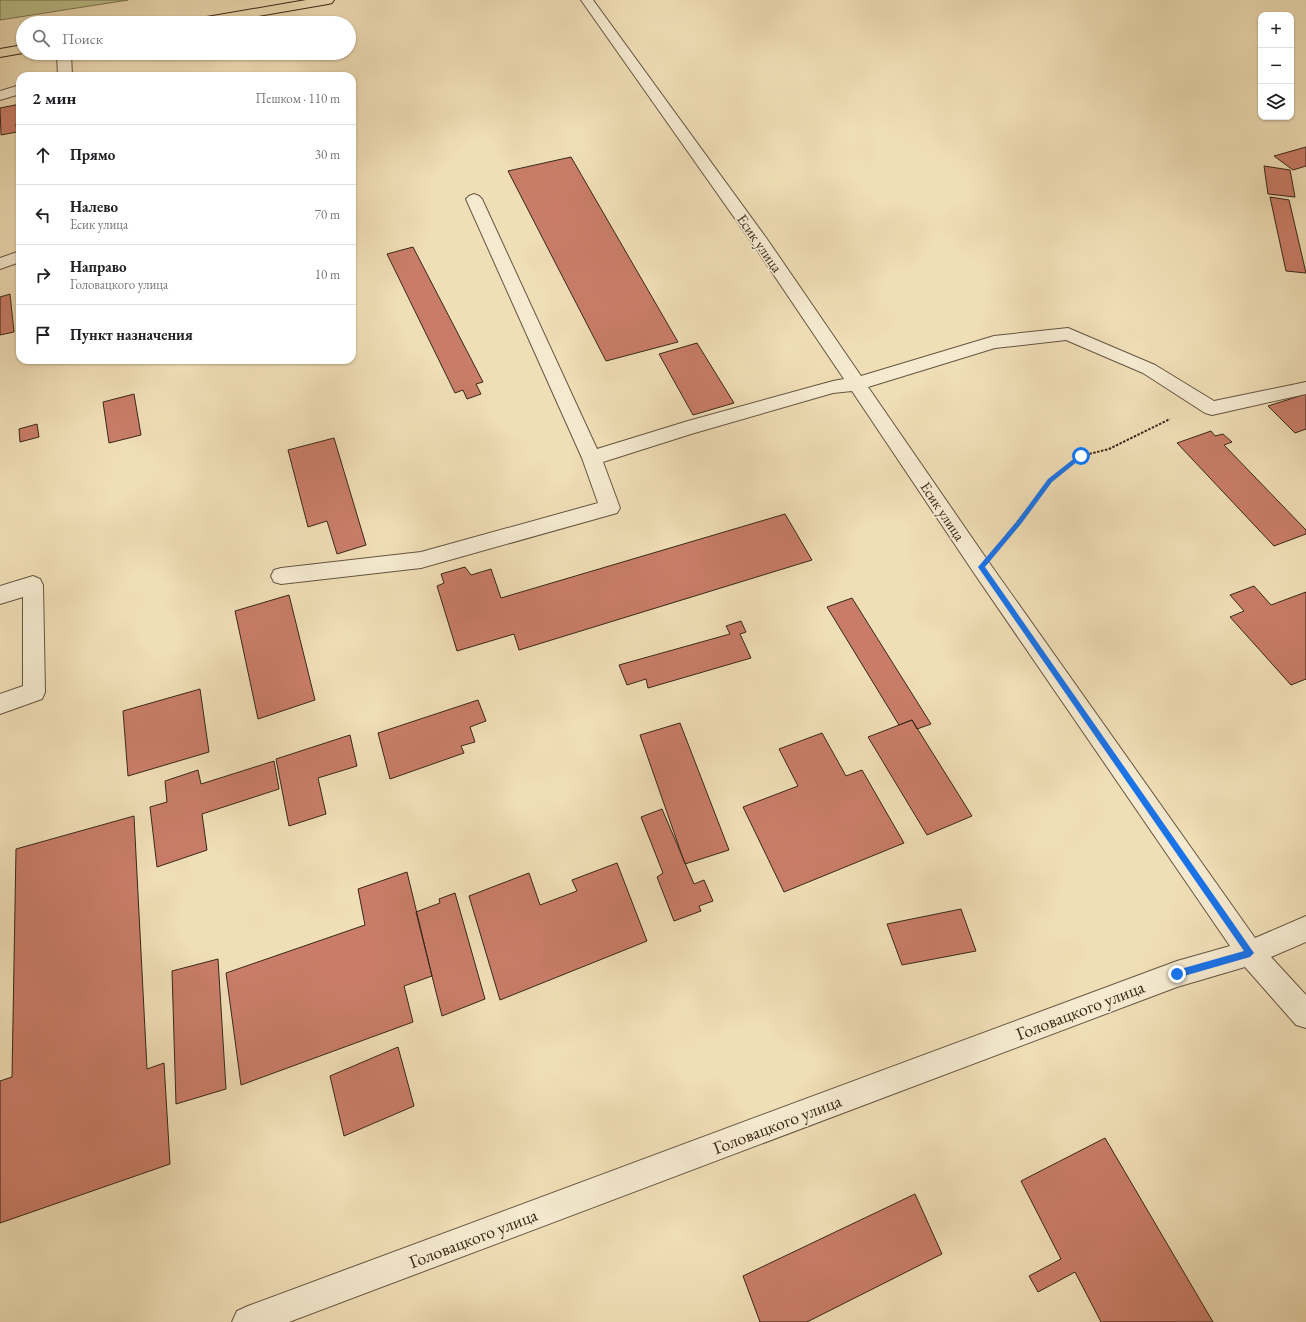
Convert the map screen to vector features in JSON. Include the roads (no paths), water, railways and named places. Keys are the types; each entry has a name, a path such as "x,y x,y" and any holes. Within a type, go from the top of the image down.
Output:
{"main road":[{"path":"235,16 328,0"},
{"path":"0,52 16,50"}],"street":[{"name":"Есик улица","path":"587,0 761,243 981,567 1250,953 1306,1015"},
{"path":"64,60 65,72"},
{"path":"0,96 16,90"},
{"path":"281,576 421,560 610,508 592,458 474,199"},
{"path":"0,264 16,258"},
{"path":"592,458 688,428 833,387 856,384 994,342 1068,334 1149,369 1212,408 1306,388"},
{"path":"0,595 33,585 34,692 0,704"},
{"name":"Головацкого улица","path":"248,1322 1177,974 1250,953 1306,929"}]}
